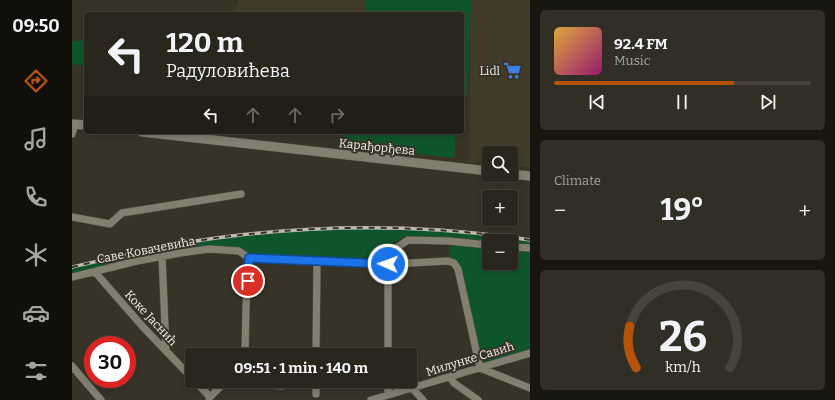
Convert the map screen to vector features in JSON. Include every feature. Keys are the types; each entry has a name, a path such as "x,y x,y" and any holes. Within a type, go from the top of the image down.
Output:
{"street":[{"path":"72,134 73,124 84,125"},
{"name":"Карађорђева","path":"160,134 482,170"},
{"path":"518,175 530,176"},
{"path":"72,217 110,224 122,213 241,194"},
{"path":"388,348 388,264 392,251 408,240 482,243"},
{"path":"518,247 530,248"},
{"name":"Саве Ковачевића","path":"72,277 162,256 209,249 239,251 249,258 388,264 448,260 454,263 458,269 480,368"},
{"path":"162,256 166,351"},
{"path":"245,348 249,258"},
{"path":"316,348 317,261"},
{"name":"Коке Јаснић","path":"95,272 143,327 185,371"},
{"name":"Милунке Савић","path":"417,387 530,352"},
{"path":"72,366 101,400"},
{"path":"480,368 530,388"},
{"path":"450,377 454,383 478,400"},
{"path":"201,388 210,398 219,388"},
{"path":"316,388 316,394"},
{"path":"388,388 388,395"},
{"path":"412,388 423,400"},
{"name":"Милунке Савић","path":"372,400 412,388"}],"shaded area":[{"path":"239,0 366,0 365,12 232,12"},
{"path":"471,0 530,0 530,167 518,166 518,146 482,146 482,163 469,162"}],"green space":[{"path":"366,0 471,0 468,94 464,97 464,12 365,12"},
{"path":"84,39 84,66 72,64 72,42"},
{"path":"344,134 456,134 454,158 342,146"},
{"path":"328,228 404,229 488,234 482,234 482,242 444,237 404,236 389,247 387,254 388,264 249,258 239,251 209,249 72,278 72,267 170,246 231,236"},
{"path":"518,238 530,240 530,248 518,247"},
{"path":"453,244 482,246 482,270 518,270 518,251 530,253 530,351 480,368 458,269 450,256 449,247"}],"railway":[{"path":"72,267 152,249 192,242 232,236 307,229 419,229 456,231 530,240"}],"place":[{"name":"Lidl","path":"513,71"}],"route":[{"path":"248,281 249,258 388,264"}]}
